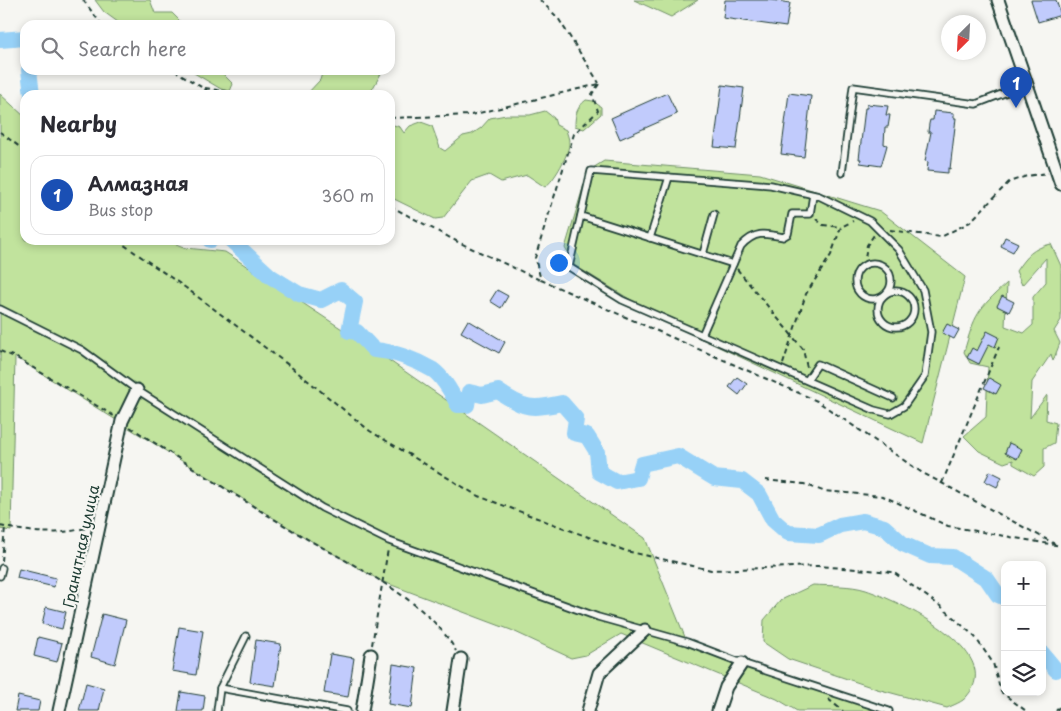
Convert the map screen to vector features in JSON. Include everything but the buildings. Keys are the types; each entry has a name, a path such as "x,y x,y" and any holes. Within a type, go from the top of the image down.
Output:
{"street":[{"path":"998,0 1025,85 1059,172 1061,184"},
{"name":"Гранитная улица","path":"59,711 122,421 137,390"},
{"path":"588,711 599,674 645,630"},
{"path":"362,711 371,655"},
{"path":"453,711 461,659"},
{"path":"718,711 726,687 742,663"}],"lane":[{"path":"842,173 853,87 976,104 1025,85"},
{"path":"591,171 771,185 813,195 862,217 878,229 899,250 923,290 931,332 925,376 904,406 890,414 874,410 622,300 569,267 591,171"},
{"path":"650,238 669,177"},
{"path":"702,334 741,246 750,237 761,234 783,237 788,234 792,214 810,214 813,195"},
{"path":"703,254 714,214"},
{"path":"581,216 733,264"},
{"path":"864,265 857,272 855,278 859,292 871,298 885,294 898,291 909,297 914,309 908,322 894,327 882,320 878,307 885,294 891,281 886,268 874,263 864,265"},
{"path":"0,309 82,350 137,390 322,508 389,541 598,617 687,642 742,663 889,711"},
{"path":"807,380 818,364 893,398"},
{"path":"0,576 2,568"},
{"path":"217,711 220,688 246,636"},
{"path":"220,688 347,711"}],"path":[{"path":"83,0 98,20"},
{"path":"541,0 558,18 599,84"},
{"path":"182,75 205,90"},
{"path":"395,118 471,115 599,84"},
{"path":"574,134 598,111 592,94 599,84"},
{"path":"202,88 215,90"},
{"path":"0,132 20,147"},
{"path":"864,265 867,245 878,229 941,237 970,222 1009,182 1027,176 1059,172"},
{"path":"395,209 458,242 541,280"},
{"path":"810,214 823,225 841,227 862,217"},
{"path":"782,369 791,334 806,294 831,255 841,227"},
{"path":"124,245 186,288 292,367 370,431 478,496 626,551 711,570 818,566 893,572 943,608 975,637 993,663 1001,692 1026,711"},
{"path":"733,264 803,349 807,380"},
{"path":"942,483 999,347"},
{"path":"0,351 15,357 122,421 296,532 381,581 431,619 448,635 461,659"},
{"path":"765,480 804,484 823,491 882,496 948,526 1061,546"},
{"path":"0,526 22,531 64,534 100,524"},
{"path":"2,568 4,527"},
{"path":"371,655 381,581 389,541"},
{"path":"1056,711 1061,705"}],"green space":[{"path":"95,0 150,0 155,13 172,13 179,20 115,20 104,12"},
{"path":"634,0 698,0 671,17"},
{"path":"197,75 224,75 233,84 230,90 221,89"},
{"path":"322,75 380,75 372,90 311,90 320,80"},
{"path":"0,94 20,112 20,245 178,245 186,248 225,252 374,350 645,538 687,642 889,711 797,711 777,699 621,634 586,655 571,658 511,630 381,581 296,532 15,357 11,531 0,529"},
{"path":"586,100 593,101 601,107 601,114 584,129 575,126 575,122 579,108"},
{"path":"545,111 554,118 556,125 566,130 569,142 567,153 561,166 553,179 545,187 527,175 501,182 489,175 472,181 443,218 435,219 395,199 395,126 400,127 404,133 410,126 421,122 432,126 440,148 445,151 463,136 472,134 481,128 490,118 506,115 530,115"},
{"path":"604,161 760,174 880,211 965,277 923,443 670,324 574,265 565,248 588,171"},
{"path":"1051,244 1061,266 1061,320 1054,331 1060,343 1053,361 1051,354 1032,382 1030,418 1047,395 1046,420 1056,423 1054,443 1044,448 1044,467 1034,476 1013,464 1013,460 1004,463 979,451 964,436 986,417 988,367 970,363 964,352 978,313 1007,283 1005,326 1024,333 1033,325 1033,297 1046,282 1046,258 1022,285 1016,271 1030,253"},
{"path":"813,585 847,586 866,590 901,605 944,630 961,646 972,662 975,679 967,696 960,702 947,708 877,689 788,659 763,642 764,620 781,600"}],"waterway":[{"path":"0,40 20,38"},
{"path":"30,75 31,90"},
{"path":"236,245 270,276 299,294 321,300 341,290 355,302 349,331 357,332 374,350 404,357 433,370 444,381 458,405 467,405 469,392 482,395 498,391 522,405 543,407 562,403 576,419 574,433 587,436 597,452 599,472 617,482 638,478 642,464 678,456 714,478 742,481 759,494 773,520 788,533 819,535 840,525 863,521 884,527 903,544 930,556 953,557 987,579 998,595 1001,596"},
{"path":"1046,658 1056,670"}],"place":[{"name":"Алмазная","path":"1016,108"}]}
